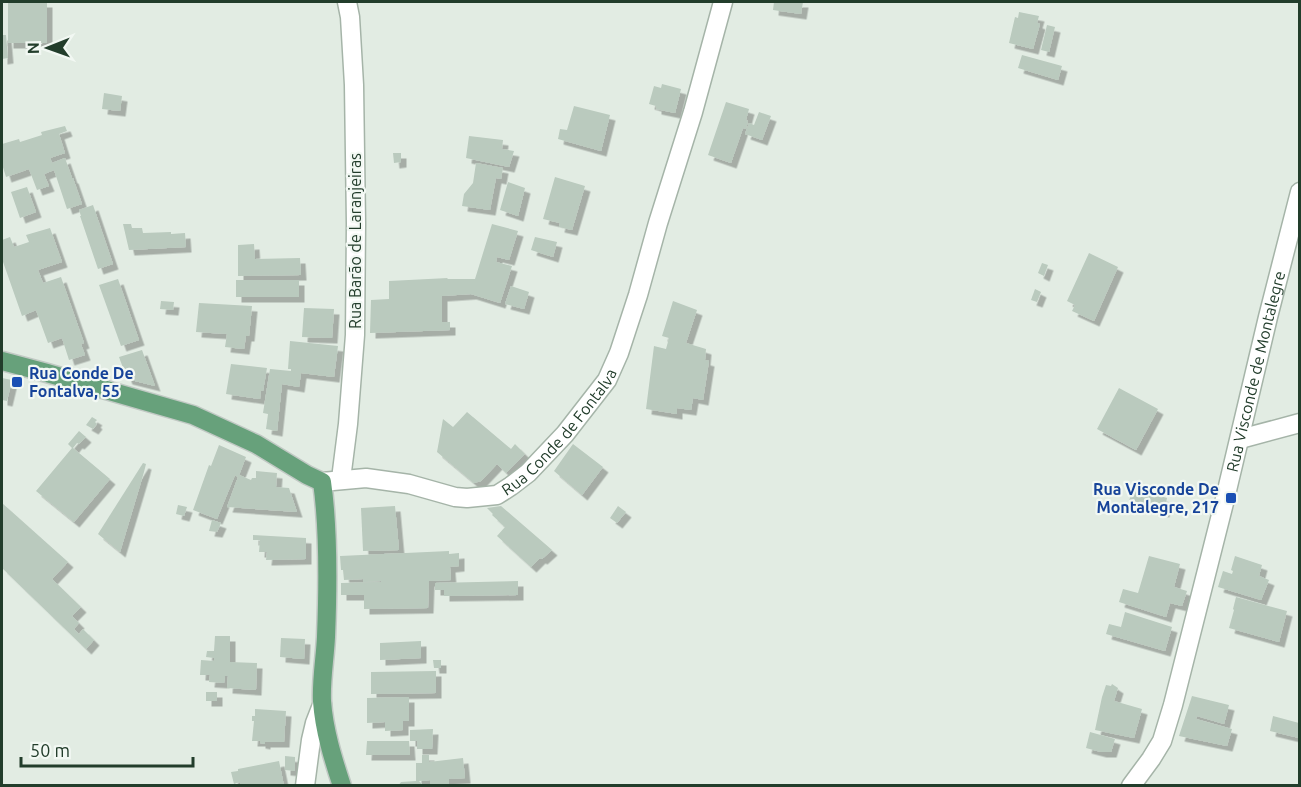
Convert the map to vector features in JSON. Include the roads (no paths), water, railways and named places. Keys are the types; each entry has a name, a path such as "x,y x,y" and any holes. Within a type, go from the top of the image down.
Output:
{"main road":[{"path":"2,362 56,375 193,415 256,444 322,482 326,506 327,576 322,705 333,759 342,786"}],"street":[{"name":"Rua Conde de Fontalva","path":"322,482 366,478 409,484 455,497 497,495 528,473 571,428 607,380 619,353 693,112 723,2"},
{"name":"Rua Barão de Laranjeiras","path":"341,479 348,424 354,335 356,224 352,3"},
{"name":"Rua Visconde de Montalegre","path":"1131,786 1162,741 1170,714 1299,192"},
{"path":"1239,439 1299,423"},
{"path":"306,786 311,741 322,705"}],"place":[{"name":"Rua Conde De Fontalva, 55","path":"17,382"},
{"name":"Rua Visconde De Montalegre, 217","path":"1231,498"}]}
